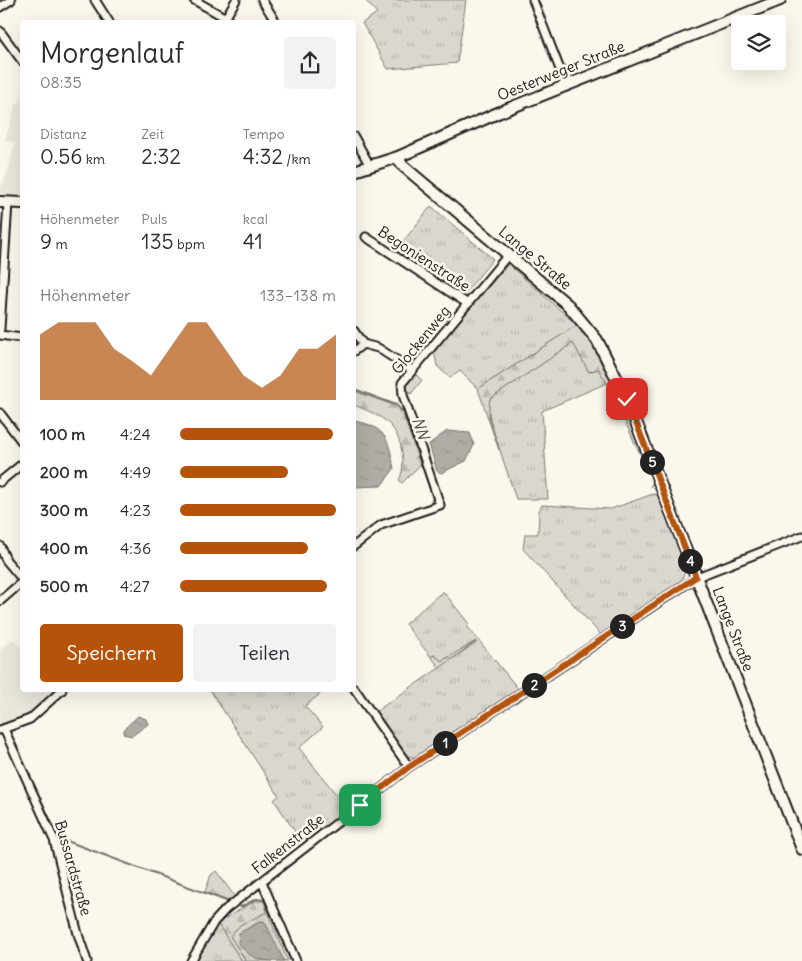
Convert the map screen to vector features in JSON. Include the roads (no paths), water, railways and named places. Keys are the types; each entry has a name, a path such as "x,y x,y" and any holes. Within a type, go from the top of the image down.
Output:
{"street":[{"path":"0,7 10,0"},
{"path":"95,0 109,20"},
{"path":"194,0 225,20 236,0"},
{"path":"262,0 275,20"},
{"path":"533,0 566,85"},
{"name":"Oesterweger Straße","path":"356,170 398,157 566,85 780,0"},
{"path":"0,31 20,58"},
{"path":"356,142 370,166"},
{"name":"Lange Straße","path":"398,157 402,165 568,305 597,340 610,362 627,399 802,849"},
{"path":"0,329 4,203 20,204"},
{"name":"Begonienstraße","path":"366,237 468,304"},
{"name":"Glockenweg","path":"356,545 382,526 440,505 403,394 402,383 508,255"},
{"path":"356,334 363,344 378,348 412,370"},
{"path":"0,335 20,338"},
{"path":"356,350 363,344"},
{"path":"0,413 20,439"},
{"path":"0,482 20,466"},
{"name":"Falkenstraße","path":"191,961 214,922 409,767 696,577 802,536"},
{"path":"0,546 6,560 20,578"},
{"path":"0,601 20,583"},
{"path":"356,691 409,767"},
{"path":"2,730 30,719 60,692"},
{"name":"Bussardstraße","path":"2,730 54,840 78,934 87,961"},
{"path":"262,882 296,961"}],"water":[{"path":"356,421 373,427 388,442 394,469 381,486 356,487"},
{"path":"447,431 470,433 474,445 466,461 441,473 437,471 429,444"},
{"path":"138,716 146,719 148,724 132,736 123,734 125,728"},
{"path":"261,921 265,922 284,961 258,959 248,953 238,943 239,933"}],"waterway":[{"name":"NN","path":"356,390 396,405 404,413 433,498 430,504"},
{"path":"11,736 59,838 229,902"},
{"path":"237,905 241,907 256,899 264,900 291,961"}]}
